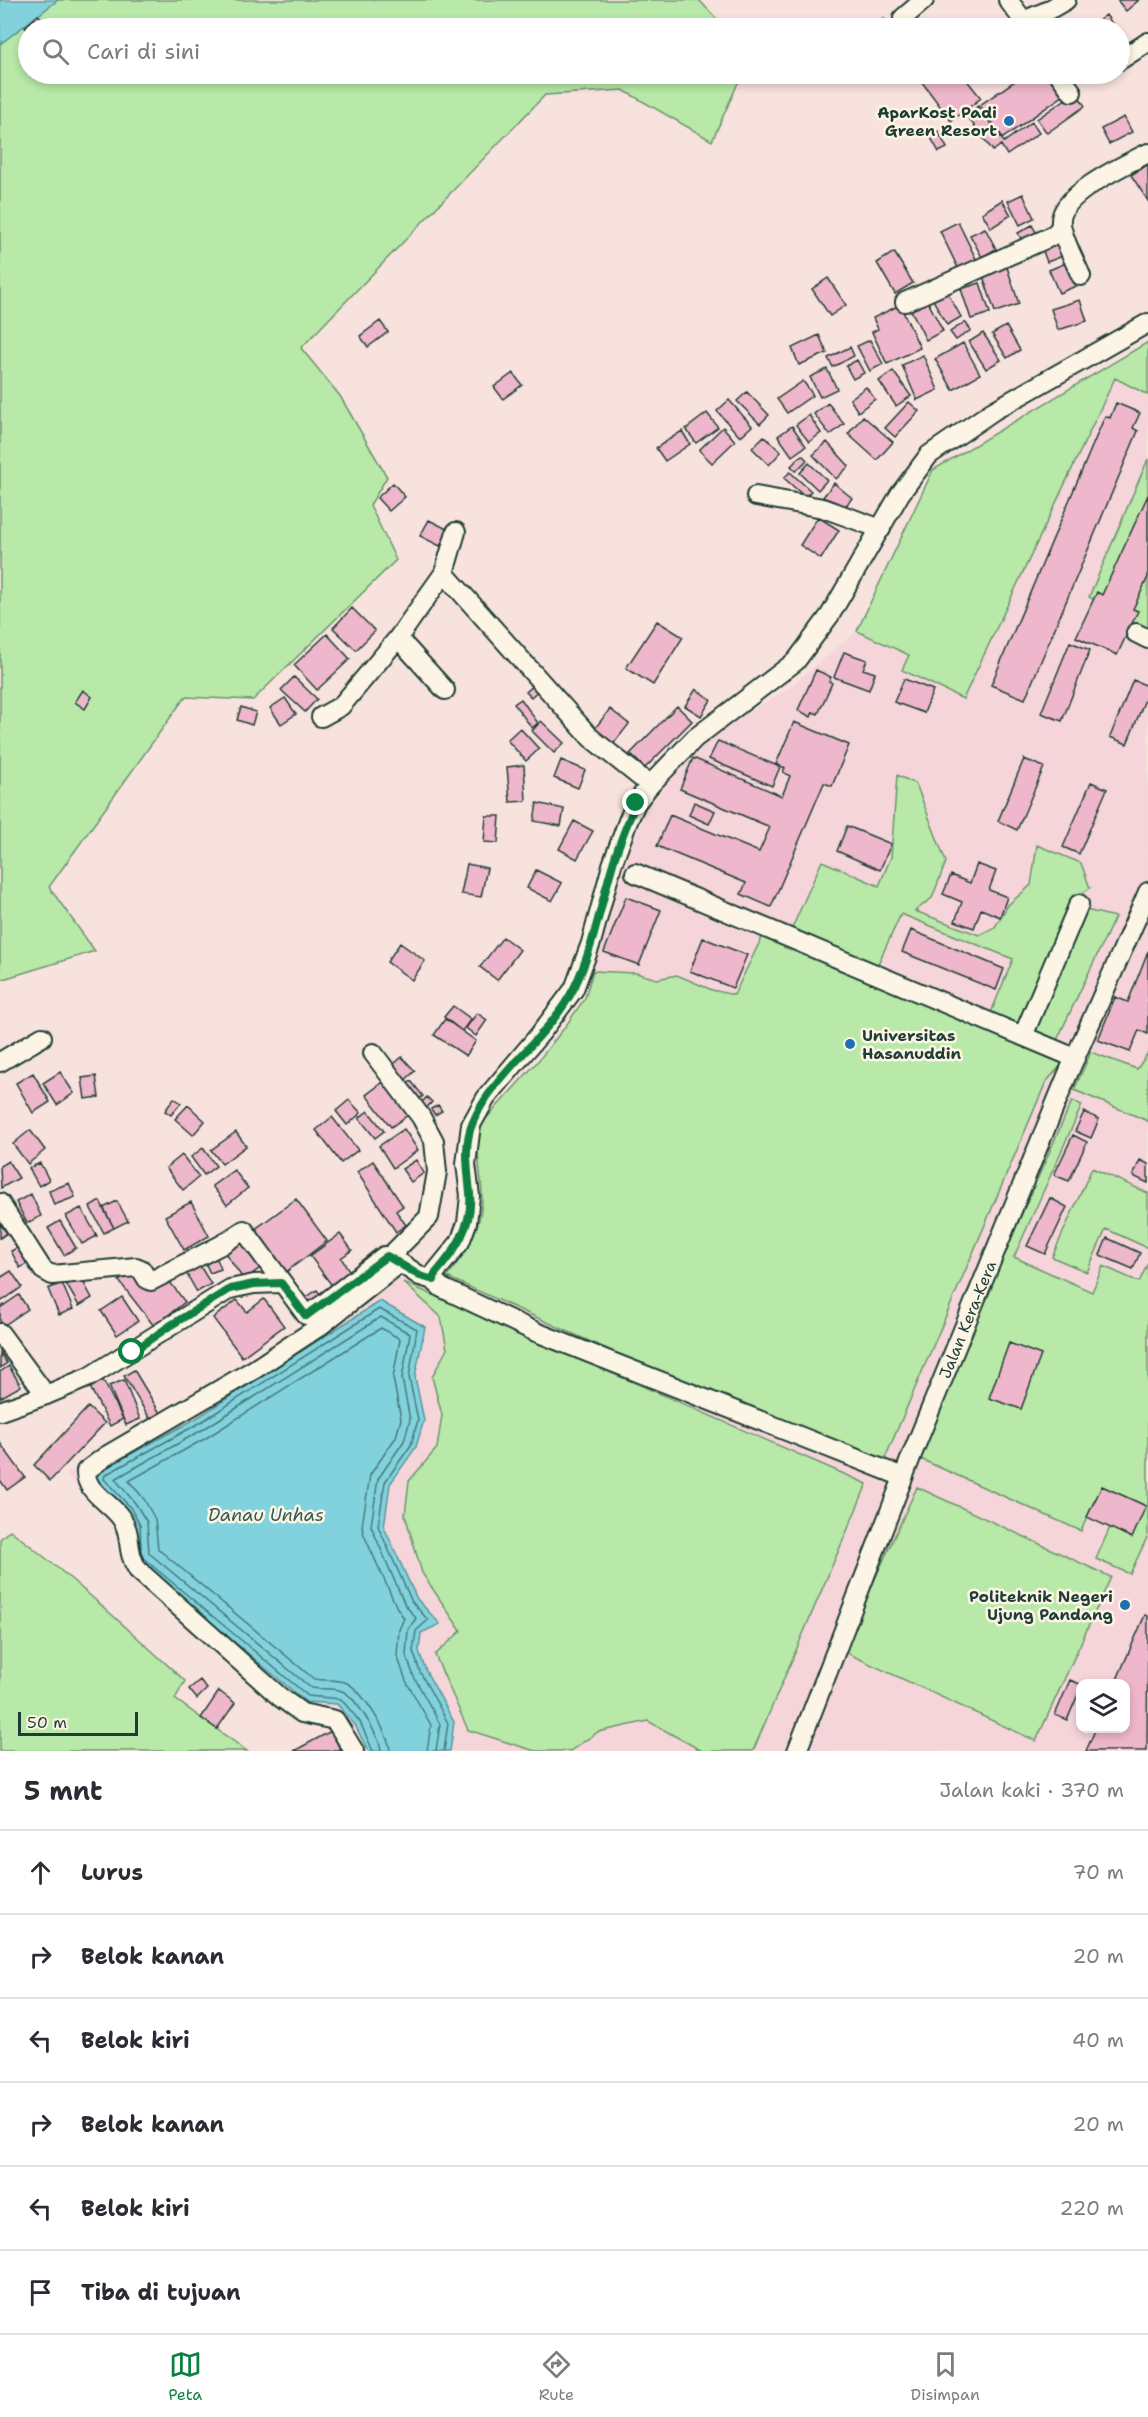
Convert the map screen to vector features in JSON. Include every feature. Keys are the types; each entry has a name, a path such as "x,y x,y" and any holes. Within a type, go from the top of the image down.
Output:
{"street":[{"path":"903,18 924,0"},
{"path":"1008,0 1021,18"},
{"path":"1036,18 1066,0"},
{"path":"1130,53 1148,42"},
{"path":"1066,84 1072,92"},
{"path":"905,302 1050,237 1058,231 1064,208 1075,197 1148,153"},
{"path":"1061,225 1081,276"},
{"path":"411,1269 435,1274 460,1242 467,1223 470,1196 466,1164 471,1125 486,1098 540,1034 574,989 591,943 612,865 636,803 641,777 796,661 830,615 866,525 900,494 929,455 993,411 1148,323"},
{"path":"756,496 823,508 866,525"},
{"path":"321,717 341,706 398,638 444,573 456,532"},
{"path":"444,573 591,738 641,777"},
{"path":"398,638 446,690"},
{"path":"635,873 1075,1058"},
{"name":"Jalan Kera-Kera","path":"796,1751 903,1477 1075,1058 1148,892"},
{"path":"1023,1036 1078,904"},
{"path":"0,1062 42,1037"},
{"path":"354,1751 335,1720 302,1713 138,1570 129,1552 128,1528 116,1512 88,1484 86,1471 106,1456 255,1369 411,1269 429,1217 437,1172 434,1141 421,1117 373,1053"},
{"path":"0,1203 47,1274 67,1275 136,1267 141,1269 151,1281 221,1245 244,1230 306,1316 384,1257 411,1269 442,1288 536,1332 903,1477"},
{"path":"0,1411 89,1377 230,1289 254,1284 281,1283"},
{"path":"0,1333 46,1395"}],"shaded area":[{"name":"Universitas Hasanuddin","path":"1148,342 1148,1751 346,1751 332,1722 287,1710 244,1679 131,1572 121,1555 117,1529 66,1474 317,1320 386,1264 400,1277 439,1296 447,1277 470,1246 480,1217 482,1199 478,1169 479,1133 483,1122 538,1061 585,998 629,852 646,812 672,774 718,730 785,691 857,631 933,470"}],"green space":[{"path":"58,0 699,0 716,18 34,18"},
{"path":"18,30 18,84 738,84 712,141 623,90 545,95 301,348 340,396 387,477 370,505 396,560 253,700 185,697 49,887 95,951 0,980 0,44"},
{"path":"1148,342 1148,395 1115,378 963,699 902,670 909,655 857,631 933,470"},
{"path":"1148,459 1148,631 1089,597"},
{"path":"897,775 916,784 946,862 932,898 915,911 979,935 995,927 1008,905 1031,885 1037,845 1081,863 1090,888 1074,899 1021,1027 990,1015 1013,959 901,914 877,966 792,928 822,861 879,886 891,857"},
{"path":"1086,910 1115,917 1049,1057 1063,1063 1046,1082 883,1463 700,1391 447,1277 470,1242 481,1212 482,1191 478,1142 483,1122 565,1027 585,998 593,971 636,973 657,979 677,975 712,990 734,995 764,933 1027,1048"},
{"path":"1091,1052 1137,1069 1148,1053 1148,1121 1074,1090"},
{"path":"1072,1101 1082,1105 1014,1257 1092,1292 1103,1266 1139,1282 1148,1263 1148,1535 1130,1574 1096,1559 1118,1509 1095,1499 1081,1531 914,1456"},
{"path":"1092,1168 1148,1193 1148,1248 1106,1229 1087,1272 1052,1257"},
{"path":"403,1282 867,1484 753,1751 702,1751 648,1721 598,1732 570,1751 535,1751 468,1730 435,1655 461,1631 422,1573 405,1515 409,1481 437,1448 442,1415 432,1377 447,1349 441,1317"},
{"path":"917,1487 1111,1577 1036,1741 842,1651"},
{"path":"10,1530 77,1584 185,1681 175,1699 247,1751 0,1751 0,1539"}],"water":[{"path":"0,0 58,0 34,18 18,18 18,30 0,44"},
{"name":"Danau Unhas","path":"380,1301 425,1327 415,1377 424,1420 416,1447 390,1484 384,1527 417,1599 440,1624 421,1633 419,1651 426,1671 454,1722 450,1751 368,1751 355,1725 337,1704 306,1702 134,1558 125,1511 93,1475 195,1419"}],"building":[{"path":"1117,0 1139,0 1126,11"},
{"path":"923,84 970,84 981,98 951,121"},
{"name":"AparKost Padi Green Resort","path":"1010,84 1056,84 1064,95 1003,138 980,105"},
{"path":"1076,92 1085,106 1047,133 1037,119"},
{"path":"978,106 1004,142 1032,122 1039,133 1007,155 1001,145 993,151 966,115"},
{"path":"1124,117 1132,132 1109,144 1101,129"},
{"path":"938,131 947,148 939,152 930,136"},
{"path":"1148,166 1148,201 1131,175"},
{"path":"1023,194 1034,218 1020,225 1008,201"},
{"path":"1002,200 1011,215 991,228 982,213"},
{"path":"958,222 977,261 959,270 940,231"},
{"path":"1032,225 1037,234 1023,242 1018,233"},
{"path":"985,228 996,249 982,257 970,235"},
{"path":"1056,237 1063,256 1047,262 1040,243"},
{"path":"894,252 913,283 895,294 877,263"},
{"path":"1005,261 1019,304 995,312 981,270"},
{"path":"1071,261 1081,284 1059,293 1049,270"},
{"path":"828,278 846,305 830,316 812,289"},
{"path":"980,283 990,313 971,319 961,289"},
{"path":"946,290 961,317 947,325 932,298"},
{"path":"926,298 943,331 926,340 909,306"},
{"path":"1080,300 1087,321 1058,330 1051,309"},
{"path":"900,305 920,348 887,364 872,332 878,329 873,318"},
{"path":"380,321 388,332 368,347 360,336"},
{"path":"965,322 971,330 956,340 950,332"},
{"path":"1006,326 1020,350 1007,358 992,334"},
{"path":"983,333 1001,360 986,369 969,342"},
{"path":"819,335 827,353 799,365 792,348"},
{"path":"870,340 883,364 870,371 857,346"},
{"path":"963,343 980,374 953,390 935,359"},
{"path":"850,347 854,356 833,367 828,358"},
{"path":"923,355 938,390 917,400 902,365"},
{"path":"857,360 864,373 853,379 846,366"},
{"path":"827,369 837,389 820,397 810,377"},
{"path":"893,371 911,396 896,406 879,381"},
{"path":"513,373 522,385 503,399 494,387"},
{"path":"803,381 813,395 787,413 777,399"},
{"path":"866,387 875,399 858,412 850,399"},
{"path":"747,392 769,415 760,424 737,401"},
{"path":"729,400 752,426 740,437 717,411"},
{"path":"909,402 919,411 895,437 885,428"},
{"path":"828,403 844,424 830,435 814,414"},
{"path":"1116,403 1140,413 1133,428 1138,431 1025,699 991,685 1105,416 1110,418"},
{"path":"707,413 718,427 696,443 686,429"},
{"path":"809,415 821,433 809,442 796,425"},
{"path":"863,416 893,442 877,460 848,434"},
{"path":"792,426 806,446 792,456 778,436"},
{"path":"723,427 735,441 712,463 699,450"},
{"path":"682,431 690,444 665,461 656,448"},
{"path":"764,436 781,452 769,465 752,448"},
{"path":"827,442 849,466 836,479 813,455"},
{"path":"802,455 807,460 796,471 791,466"},
{"path":"809,463 827,480 818,490 800,473"},
{"path":"790,472 811,491 805,497 784,478"},
{"path":"393,483 405,497 389,511 377,498"},
{"path":"834,483 852,498 841,512 823,497"},
{"path":"1148,495 1148,577 1133,609 1138,611 1117,655 1076,637 1097,592 1102,595"},
{"path":"818,517 839,530 821,559 800,545"},
{"path":"429,520 449,530 440,546 420,536"},
{"path":"352,608 375,631 356,650 333,628"},
{"path":"657,621 683,637 653,685 626,668"},
{"path":"327,634 350,659 317,690 294,665"},
{"path":"1070,642 1090,650 1062,721 1041,713"},
{"path":"844,652 867,660 863,669 875,673 869,690 834,677"},
{"path":"816,670 831,677 829,681 832,683 818,714 813,712 811,717 798,710"},
{"path":"294,677 317,699 305,712 281,690"},
{"path":"904,679 933,690 924,713 894,702"},
{"path":"1133,680 1148,686 1148,692 1127,744 1110,737"},
{"path":"536,683 541,688 531,697 526,692"},
{"path":"696,689 711,700 701,716 685,706"},
{"path":"83,690 92,697 85,709 75,702"},
{"path":"285,698 296,714 281,724 270,708"},
{"path":"521,699 538,723 532,728 514,704"},
{"path":"677,706 692,721 645,768 630,754"},
{"path":"241,707 256,712 252,725 237,720"},
{"path":"610,709 629,724 611,747 592,732"},
{"path":"541,721 564,743 554,753 532,731"},
{"path":"794,722 849,745 832,786 824,783 771,907 741,894 746,883 657,846 670,815 759,852 770,827 680,789 693,758 782,796 790,776 783,772 785,768 776,764"},
{"path":"520,728 539,749 526,761 507,740"},
{"path":"718,741 780,767 772,786 709,759"},
{"path":"1024,759 1044,767 1017,830 998,821"},
{"path":"561,760 585,770 578,788 554,778"},
{"path":"524,765 526,801 510,802 507,767"},
{"path":"1091,782 1107,789 1079,854 1063,847"},
{"path":"694,802 715,811 709,824 689,815"},
{"path":"537,803 564,809 561,826 534,821"},
{"path":"486,816 500,816 498,843 484,842"},
{"path":"574,821 593,831 577,859 559,849"},
{"path":"847,826 891,844 880,870 837,851"},
{"path":"467,864 487,868 481,897 461,894"},
{"path":"977,864 996,871 989,890 1007,897 1000,917 981,909 974,928 955,921 962,902 943,894 951,875 970,883"},
{"path":"536,870 562,883 552,901 527,888"},
{"path":"626,897 661,910 639,965 604,952"},
{"path":"911,930 1004,969 996,990 902,952"},
{"path":"503,937 520,950 497,980 480,967"},
{"path":"703,938 747,955 733,988 690,971"},
{"path":"400,943 425,961 412,980 387,962"},
{"path":"1148,951 1148,1034 1139,1030 1130,1052 1098,1040 1115,997 1128,1002"},
{"path":"453,1006 471,1019 462,1031 444,1017"},
{"path":"477,1013 487,1020 476,1036 466,1028"},
{"path":"445,1019 476,1041 466,1056 434,1035"},
{"path":"402,1057 415,1071 401,1084 388,1069"},
{"path":"60,1072 74,1093 57,1105 43,1083"},
{"path":"33,1073 50,1102 33,1113 16,1083"},
{"path":"96,1076 99,1097 85,1099 82,1078"},
{"path":"411,1081 423,1096 415,1102 403,1087"},
{"path":"383,1082 408,1115 391,1127 366,1095"},
{"path":"427,1097 432,1102 422,1113 416,1108"},
{"path":"174,1098 181,1103 171,1115 165,1111"},
{"path":"349,1100 361,1113 347,1125 336,1111"},
{"path":"188,1105 205,1121 193,1135 175,1119"},
{"path":"438,1105 442,1111 435,1115 431,1109"},
{"path":"368,1111 384,1131 375,1138 359,1118"},
{"path":"1084,1112 1099,1119 1091,1138 1075,1131"},
{"path":"332,1117 358,1150 341,1163 316,1130"},
{"path":"404,1129 418,1150 393,1168 379,1146"},
{"path":"30,1130 45,1150 28,1164 13,1144"},
{"path":"236,1132 246,1146 222,1164 211,1150"},
{"path":"1073,1135 1087,1142 1069,1181 1054,1175"},
{"path":"203,1148 216,1166 204,1175 191,1157"},
{"path":"182,1155 199,1177 183,1190 166,1168"},
{"path":"416,1160 424,1173 411,1182 402,1169"},
{"path":"1140,1160 1148,1164 1148,1183 1133,1176"},
{"path":"8,1161 19,1178 1,1188 0,1166"},
{"path":"373,1161 403,1206 396,1211 406,1225 396,1232 357,1172"},
{"path":"40,1163 49,1180 39,1186 29,1168"},
{"path":"234,1170 248,1188 227,1205 212,1186"},
{"path":"69,1183 75,1197 54,1205 49,1191"},
{"path":"31,1194 41,1216 27,1223 16,1202"},
{"path":"1050,1198 1067,1207 1045,1254 1027,1246"},
{"path":"296,1199 327,1241 286,1272 254,1230"},
{"path":"100,1201 114,1228 104,1233 90,1207"},
{"path":"117,1201 128,1221 114,1228 103,1208"},
{"path":"191,1202 209,1236 184,1250 165,1216"},
{"path":"81,1208 97,1236 82,1244 66,1216"},
{"path":"60,1221 76,1248 64,1255 48,1228"},
{"path":"0,1224 7,1233 0,1238"},
{"path":"340,1234 352,1250 341,1258 351,1273 333,1287 310,1256"},
{"path":"239,1238 260,1268 244,1280 223,1250"},
{"path":"1107,1238 1140,1253 1133,1269 1100,1255"},
{"path":"22,1245 30,1262 20,1268 11,1251"},
{"path":"215,1254 221,1269 210,1273 203,1258"},
{"path":"197,1261 211,1284 197,1292 184,1269"},
{"path":"134,1270 164,1274 185,1302 154,1326 119,1281"},
{"path":"11,1271 22,1287 2,1301 0,1278"},
{"path":"79,1274 92,1298 79,1306 65,1282"},
{"path":"62,1283 73,1309 59,1315 48,1289"},
{"path":"317,1290 322,1297 306,1308 301,1301"},
{"path":"19,1295 28,1309 3,1326 0,1321 0,1308"},
{"path":"122,1297 138,1321 117,1335 101,1311"},
{"path":"264,1299 284,1326 242,1357 213,1318 237,1300 247,1312"},
{"path":"1009,1343 1041,1355 1021,1409 989,1398"},
{"path":"0,1353 7,1363 0,1368"},
{"path":"9,1366 21,1386 0,1398 0,1372"},
{"path":"134,1370 160,1413 150,1419 124,1376"},
{"path":"102,1378 123,1419 110,1426 89,1385"},
{"path":"124,1380 140,1419 126,1425 109,1386"},
{"path":"88,1407 105,1423 50,1481 34,1465"},
{"path":"0,1443 25,1477 7,1490 0,1480"},
{"path":"1102,1486 1146,1506 1132,1538 1087,1517"},
{"path":"1145,1615 1148,1616 1147,1751 1086,1751 1094,1733 1130,1733 1130,1679 1117,1679"},
{"path":"200,1680 207,1689 197,1699 189,1689"},
{"path":"1070,1680 1076,1682 1076,1699 1067,1720 1055,1715"},
{"path":"219,1691 235,1703 217,1729 201,1718"},
{"path":"331,1731 341,1751 294,1751"}],"place":[{"name":"AparKost Padi Green Resort","path":"1009,121"},
{"name":"Universitas Hasanuddin","path":"850,1044"},
{"name":"Politeknik Negeri Ujung Pandang","path":"1125,1605"}],"route":[{"path":"132,1352 207,1302 230,1289 241,1286 281,1283 306,1316 387,1256 420,1276 434,1280 435,1274 460,1242 467,1223 470,1196 466,1164 471,1125 486,1098 540,1034 574,989 591,943 612,865 636,803"}]}
